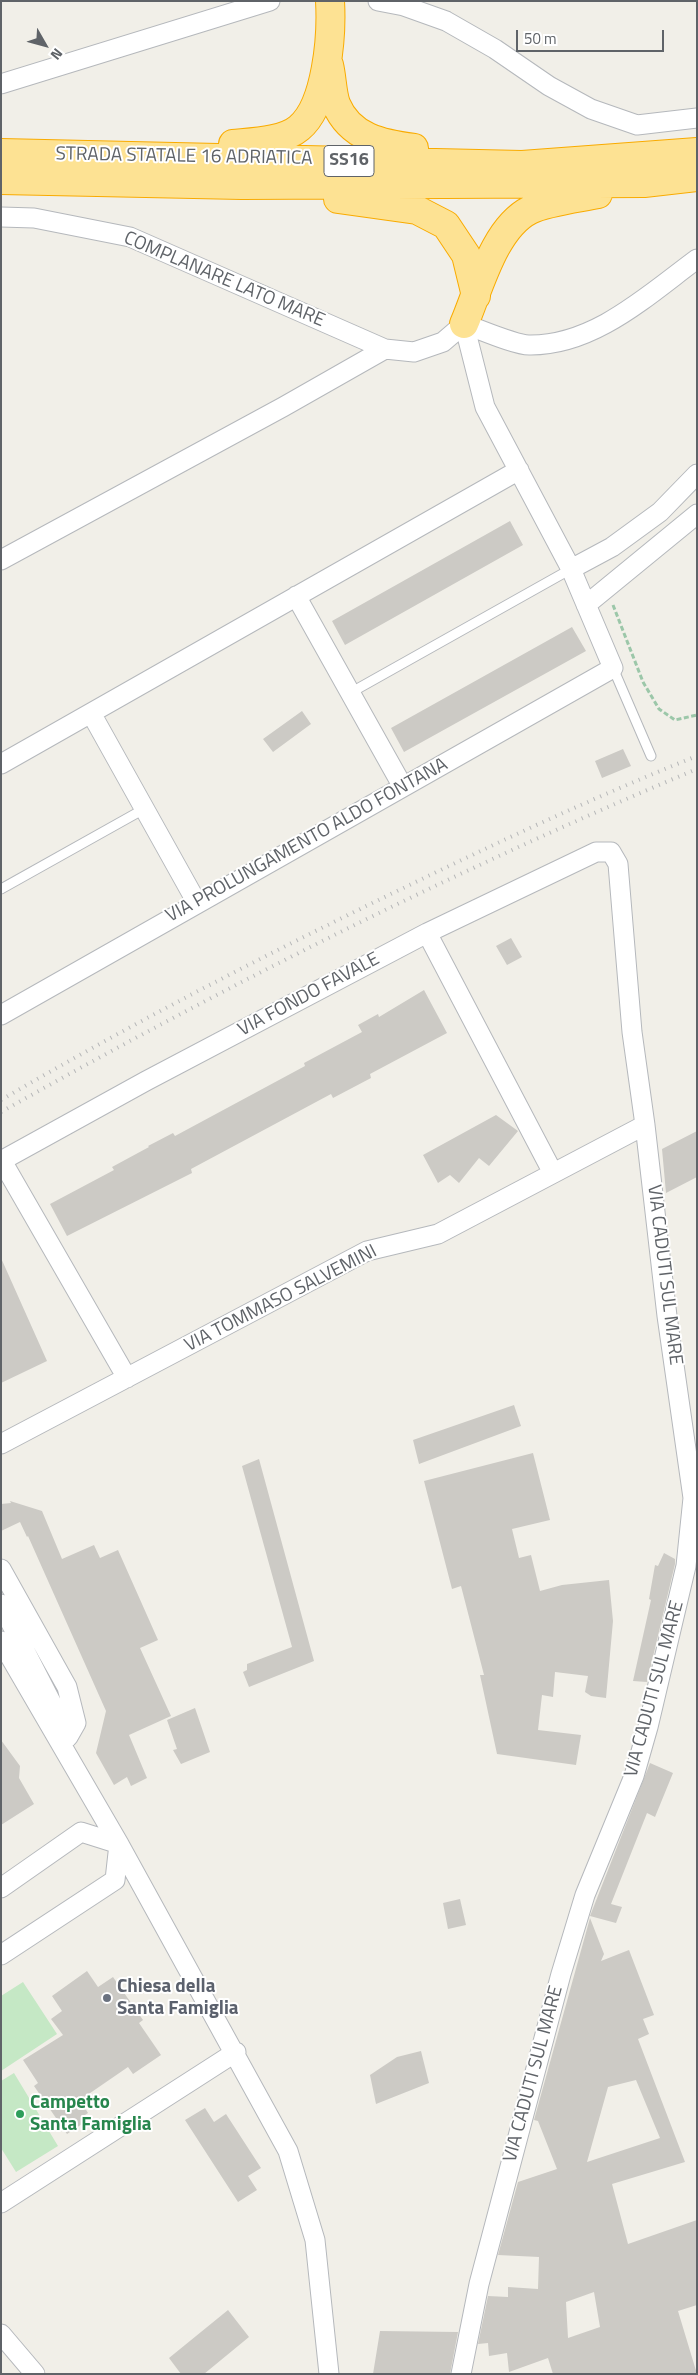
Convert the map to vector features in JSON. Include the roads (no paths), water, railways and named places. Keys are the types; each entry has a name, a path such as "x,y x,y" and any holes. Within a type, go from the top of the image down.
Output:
{"highway":[{"name":"SS16","path":"94,155 268,141 299,128 316,103 328,58 331,26 330,1"},
{"name":"SS16","path":"328,58 336,104 354,129 380,143 522,165"},
{"name":"STRADA STATALE 16 ADRIATICA","path":"1,154 522,165 697,152"},
{"name":"STRADA STATALE 16 ADRIATICA","path":"1,180 242,185 644,183 697,177"},
{"name":"SS16","path":"464,324 495,249 510,225 531,210 644,183"},
{"name":"SS16","path":"242,185 417,210 446,224 466,255 476,296"}],"street":[{"path":"1,84 270,1"},
{"path":"378,1 404,6 446,21 495,49 549,86 592,109 637,125 697,118"},
{"name":"COMPLANARE LATO MARE","path":"1,217 34,218 130,237 384,349 414,352 443,342 464,324"},
{"path":"464,324 528,346 571,339 622,314 697,259"},
{"path":"464,324 485,407 571,569 613,668"},
{"path":"1,560 283,408 384,349"},
{"path":"1,764 518,470"},
{"path":"571,569 612,547 660,512 697,474"},
{"path":"586,605 697,514"},
{"path":"296,596 403,787"},
{"name":"VIA PROLUNGAMENTO ALDO FONTANA","path":"1,1014 613,668"},
{"path":"91,713 197,903"},
{"name":"VIA FONDO FAVALE","path":"2,1161 154,1077 427,933 596,852 611,852 618,864"},
{"name":"VIA CADUTI SUL MARE","path":"461,2374 479,2284 560,1974 585,1895 634,1776 648,1727 686,1566 693,1498 667,1316 632,1032 618,864"},
{"path":"427,933 553,1173"},
{"name":"VIA TOMMASO SALVEMINI","path":"1,1444 367,1251 438,1234 645,1126"},
{"path":"2,1161 127,1378"},
{"path":"1,1569 67,1687 76,1723 68,1737"},
{"path":"1,1604 43,1699 120,1844 236,2052 288,2152 315,2240 329,2374"},
{"path":"1,1641 68,1737 120,1844 115,1880 1,1956"},
{"path":"1,1888 82,1832 120,1844"},
{"path":"1,2203 236,2052"},
{"path":"1,2334 35,2374"}],"lane":[{"path":"350,693 571,569"},
{"path":"613,668 651,756"},
{"path":"1,889 144,809"}],"railway":[{"path":"1,1100 147,1018 345,917 544,821 697,756"},
{"path":"1,1112 171,1019 344,930 519,847 697,769"}],"place":[{"name":"Chiesa della Santa Famiglia","path":"107,1998"},
{"name":"Campetto Santa Famiglia","path":"20,2114"}]}
